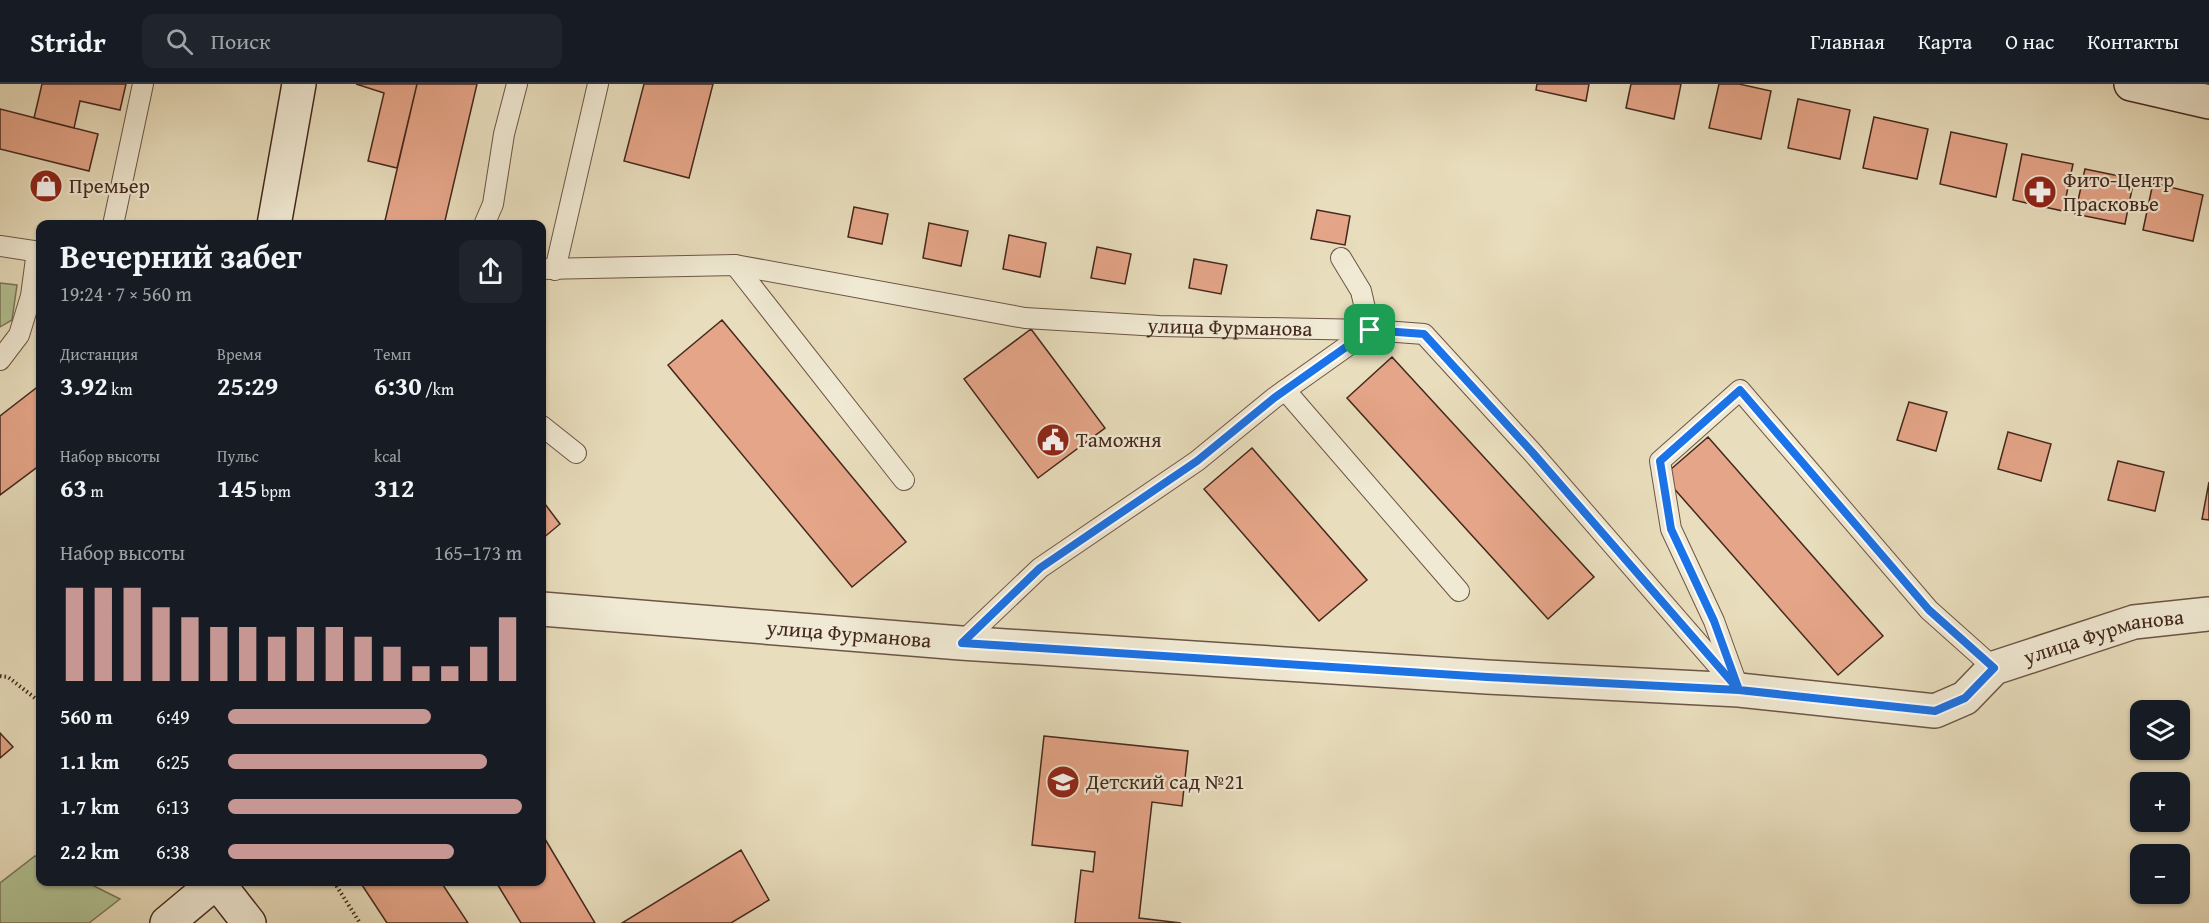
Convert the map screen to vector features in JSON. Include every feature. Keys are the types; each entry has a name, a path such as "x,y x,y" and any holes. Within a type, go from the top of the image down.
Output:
{"street":[{"path":"281,220 299,84"},
{"path":"2131,84 2209,102"},
{"name":"улица Фурманова","path":"546,609 962,643 1487,677 1739,690 1935,711 1965,698 1994,668 2134,622 2209,614"},
{"path":"167,923 212,886"},
{"path":"220,886 249,923"}],"lane":[{"path":"114,220 142,84"},
{"path":"486,220 493,204 504,134 517,84"},
{"name":"улица Фурманова","path":"598,84 548,269 735,265 1025,318 1159,326 1370,330 1424,334 1532,452 1739,690"},
{"path":"0,246 36,251"},
{"path":"962,643 1040,568 1197,461 1285,390 1370,330 1361,291 1341,258"},
{"path":"735,265 903,480"},
{"path":"0,360 19,335 31,296 36,268"},
{"path":"1285,390 1459,591"},
{"path":"1739,690 1714,621 1671,529 1660,461 1740,390 1929,610 1994,668"},
{"path":"546,429 576,453"}],"path":[{"path":"0,676 8,677 36,699"},
{"path":"337,886 360,923"}],"green space":[{"path":"0,283 17,285 12,320 0,327"},
{"path":"35,856 36,886 94,886 120,899 89,923 0,923 0,883"}],"building":[{"path":"42,84 126,84 120,110 80,101 74,128 34,118"},
{"path":"356,84 417,84 397,168 368,161 384,93"},
{"path":"417,84 477,84 445,220 385,220"},
{"path":"644,84 713,84 689,178 624,161"},
{"path":"1537,84 1589,84 1586,101 1536,90"},
{"path":"1631,84 1681,84 1674,119 1626,108"},
{"path":"1719,84 1739,84 1771,91 1761,139 1709,128"},
{"path":"1798,99 1850,110 1840,159 1788,148"},
{"path":"0,109 98,134 89,171 0,149"},
{"path":"1874,117 1928,129 1917,179 1863,168"},
{"path":"1951,132 2007,144 1996,197 1940,184"},
{"path":"2022,154 2073,164 2063,211 2013,200"},
{"path":"2085,169 2134,179 2125,224 2075,214"},
{"path":"2153,183 2203,195 2193,241 2143,230"},
{"path":"854,207 888,214 882,244 848,237"},
{"path":"1317,210 1350,216 1345,245 1311,239"},
{"path":"929,223 968,231 961,266 923,258"},
{"path":"1009,235 1046,243 1040,277 1003,269"},
{"path":"1097,247 1131,254 1125,284 1091,278"},
{"path":"1194,259 1227,265 1221,294 1189,288"},
{"path":"722,320 906,542 852,587 668,365"},
{"path":"1031,329 1105,428 1038,478 964,379"},
{"path":"1392,357 1594,577 1548,619 1347,398"},
{"path":"36,388 36,468 0,495 0,416"},
{"path":"1909,402 1947,412 1936,451 1897,440"},
{"path":"2008,432 2051,444 2041,481 1998,469"},
{"path":"1708,437 1883,636 1838,675 1663,476"},
{"path":"1252,448 1367,580 1319,621 1204,489"},
{"path":"2118,461 2164,472 2155,511 2108,500"},
{"path":"2209,482 2209,520 2202,519"},
{"path":"546,505 560,524 546,536"},
{"path":"0,733 13,747 0,758"},
{"path":"1044,736 1188,751 1182,806 1152,802 1139,918 1181,923 1075,923 1081,870 1093,872 1095,852 1032,845"},
{"path":"546,841 595,923 521,923 498,886 546,886"},
{"path":"741,850 769,900 731,923 622,923"},
{"path":"363,886 444,886 468,923 387,923"}],"place":[{"name":"Премьер","path":"46,186"},
{"name":"Фито-Центр Прасковье","path":"2040,192"},
{"name":"Таможня","path":"1053,440"},
{"name":"Детский сад №21","path":"1063,782"}],"route":[{"path":"1370,330 1274,398 1197,461 1040,568 962,643 1487,677 1739,690 1714,621 1671,529 1660,461 1740,390 1929,610 1994,668 1965,698 1935,711 1739,690 1532,452 1424,334 1370,330"}]}
